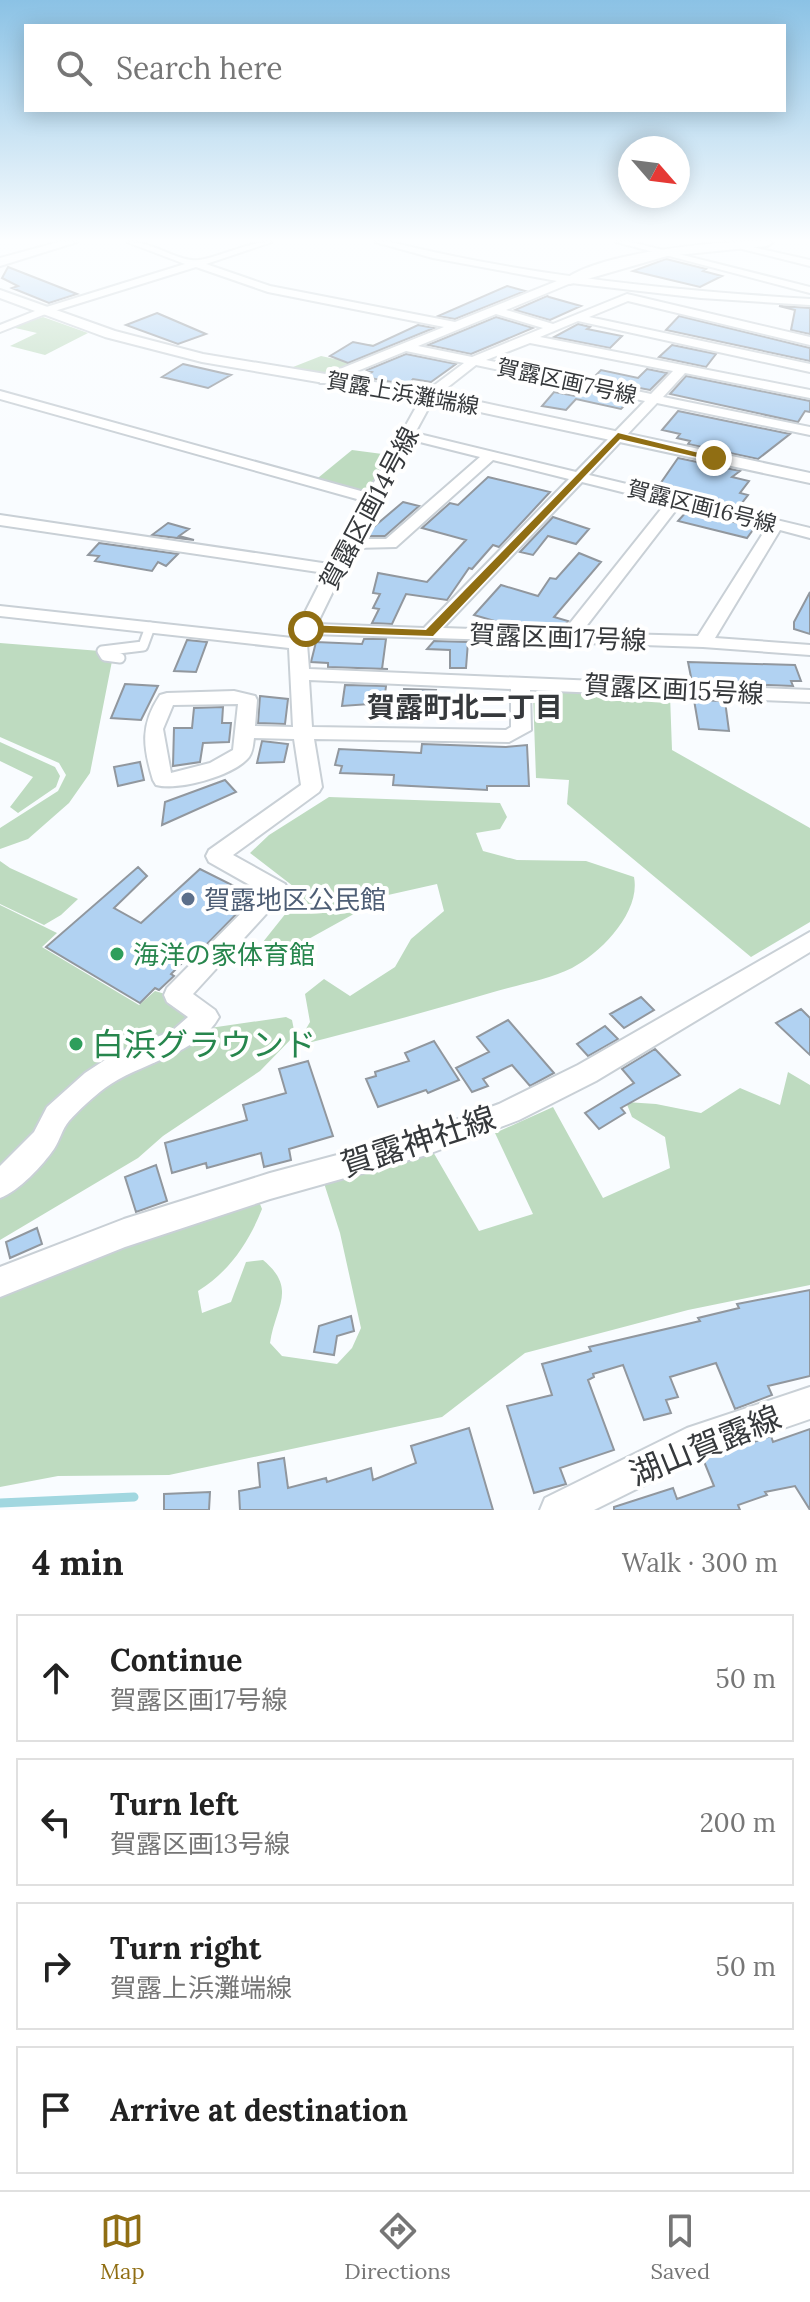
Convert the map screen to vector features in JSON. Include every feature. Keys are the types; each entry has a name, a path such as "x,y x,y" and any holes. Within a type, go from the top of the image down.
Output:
{"street":[{"path":"0,329 40,312"},
{"name":"賀露上浜灘端線","path":"48,312 110,334 202,358 429,396 810,478"},
{"path":"385,312 456,326"},
{"path":"324,380 489,312"},
{"path":"503,312 554,328"},
{"path":"429,396 474,361 591,312"},
{"path":"691,312 810,341"},
{"path":"578,318 810,368"},
{"path":"530,339 810,394"},
{"name":"賀露区画7号線","path":"405,347 810,431"},
{"path":"429,633 682,369"},
{"path":"0,395 373,499"},
{"name":"賀露区画14号線","path":"0,1185 44,1141 57,1115 94,1081 123,1062 181,1038 206,1017 176,995 277,890 217,856 312,787 298,674 302,636 348,543 429,396"},
{"name":"賀露区画16号線","path":"407,435 810,533"},
{"path":"348,543 390,544 491,455"},
{"path":"568,638 676,500"},
{"path":"0,520 336,570"},
{"path":"703,642 776,525"},
{"name":"賀露区画17号線","path":"0,611 150,627 302,636 429,633 703,642 810,650"},
{"name":"賀露区画15号線","path":"298,674 809,694"},
{"path":"245,732 509,736 521,730 520,682"},
{"path":"234,697 248,700 245,732 243,750 233,761 176,782 163,780 150,737 160,708 167,699 234,697"},
{"name":"賀露神社線","path":"0,1282 124,1233 270,1186 423,1144 509,1112 587,1073 810,941"},
{"name":"湖山賀露線","path":"557,1510 699,1440 810,1403"}],"lane":[{"path":"120,658 105,656 102,651 143,646 150,627"}],"green space":[{"path":"43,317 88,333 45,355 10,346 37,333 11,327"},
{"path":"369,344 393,349 342,370 319,372 288,369 321,356 335,359"},
{"path":"352,450 390,455 369,494 313,482"},
{"path":"0,643 100,651 99,656 112,661 90,773 69,803 28,839 0,849 0,828 58,791 66,775 59,763 0,737"},
{"path":"550,688 670,695 672,750 810,828 810,922 751,957 567,804 569,780 536,778 533,694"},
{"path":"0,742 55,767 60,776 56,787 18,813 10,807 33,777 0,761"},
{"path":"329,797 500,803 507,817 500,829 476,833 483,851 517,860 586,861 634,877 635,890 631,904 606,942 583,961 563,972 296,1046 310,1022 305,994 324,979 350,996 395,967 411,939 444,911 437,884 388,895 305,941 255,952 302,893 250,853 269,835"},
{"path":"0,861 78,899 44,925 0,904"},
{"name":"白浜グラウンド","path":"0,905 57,933 42,947 139,1005 155,991 165,994 195,1016 44,1128 0,1179"},
{"path":"286,1017 292,1020 295,1035 260,1071 163,1136 138,1158 0,1240 0,1196 79,1102 203,1029"},
{"path":"788,1072 810,1085 810,1285 688,1310 525,1353 442,1417 169,1475 58,1476 0,1487 0,1292 126,1242 258,1199 262,1209 244,1244 219,1275 198,1291 202,1313 231,1302 246,1262 263,1260 274,1270 282,1290 270,1343 282,1356 337,1364 352,1348 361,1328 340,1233 323,1180 432,1150 479,1231 533,1214 495,1133 553,1107 603,1198 670,1168 665,1137 632,1117 626,1102 701,1113 740,1088 780,1105"}],"building":[{"path":"446,312 471,312 455,319 438,316"},
{"path":"524,312 567,312 550,320"},
{"path":"795,312 810,312 810,334 791,330"},
{"path":"157,313 206,334 178,344 126,325"},
{"path":"679,316 810,348 810,361 666,330"},
{"path":"496,317 533,328 471,354 428,345"},
{"path":"578,324 590,327 587,329 622,336 610,348 554,337"},
{"path":"418,325 434,328 348,363 330,356 353,342 373,346"},
{"path":"672,345 716,354 706,367 659,357"},
{"path":"406,354 456,364 431,382 413,379 408,385 365,377 372,372 367,370"},
{"path":"183,364 231,375 208,388 162,377"},
{"path":"647,369 667,373 650,390 592,379 601,370 638,378"},
{"path":"686,376 810,401 810,412 805,411 798,422 670,394"},
{"path":"581,390 629,401 621,409 576,399 566,410 542,406 554,392 575,396"},
{"path":"678,411 790,434 758,459 688,444 690,441 677,438 680,434 662,430"},
{"path":"678,458 740,471 732,477 749,481 740,493 748,495 738,508 658,487"},
{"path":"488,477 550,492 499,547 493,545 472,569 469,568 447,600 406,594 392,624 372,623 379,609 373,608 380,594 373,593 378,573 427,582 466,540 422,528 450,503 458,505"},
{"path":"403,502 419,506 385,536 363,536"},
{"path":"687,511 755,527 747,538 678,521"},
{"path":"553,517 589,529 576,544 548,536 533,555 520,552"},
{"path":"168,523 189,529 179,536 194,540 152,535"},
{"path":"99,543 178,554 166,566 158,562 152,571 95,561 99,556 88,555"},
{"path":"579,553 601,562 554,617 568,621 562,629 515,627 474,615 501,585 538,596 550,578 556,579"},
{"path":"810,592 810,634 794,629 794,622"},
{"path":"364,639 386,639 382,669 328,667 328,663 311,662 316,642 362,644"},
{"path":"187,640 207,642 196,672 174,671"},
{"path":"434,641 468,642 466,668 450,668 450,650 427,649"},
{"path":"688,662 795,665 801,681 791,681 793,686 692,682"},
{"path":"125,684 158,686 141,720 111,718"},
{"path":"345,685 386,686 384,703 342,706"},
{"path":"404,689 436,690 432,715 403,710"},
{"path":"260,696 288,699 285,724 258,723"},
{"path":"694,700 725,701 729,731 699,729"},
{"path":"223,707 222,723 231,723 229,742 203,743 200,762 173,766 174,728 192,728 194,708"},
{"path":"262,741 288,744 284,762 257,763"},
{"path":"422,744 527,745 529,786 487,786 487,790 393,785 394,775 340,773 342,766 335,765 339,749 421,753"},
{"path":"140,762 144,780 118,786 114,767"},
{"path":"225,780 236,792 162,825 165,802"},
{"path":"138,867 147,876 114,908 141,923 200,869 254,896 206,945 202,943 171,974 174,976 159,990 155,988 140,1003 46,947"},
{"path":"641,997 654,1010 624,1028 610,1014"},
{"path":"801,1009 810,1018 810,1055 776,1023"},
{"path":"508,1020 554,1073 530,1086 512,1065 483,1079 488,1086 472,1092 456,1068 489,1052 477,1037"},
{"path":"605,1026 618,1039 588,1056 577,1044"},
{"path":"434,1041 459,1080 428,1093 426,1090 378,1107 366,1079 376,1076 375,1072 409,1061 405,1053"},
{"path":"655,1049 680,1075 621,1108 625,1113 599,1129 585,1113 634,1083 622,1069"},
{"path":"308,1061 333,1136 289,1149 291,1160 264,1167 261,1153 207,1168 206,1163 172,1173 165,1143 247,1120 243,1105 286,1093 279,1069"},
{"path":"156,1165 167,1201 136,1212 125,1177"},
{"path":"37,1228 42,1244 10,1258 6,1242"},
{"path":"810,1290 810,1376 768,1386 772,1395 735,1409 716,1363 670,1377 678,1397 666,1400 671,1413 644,1420 623,1365 593,1374 594,1377 588,1380 614,1450 560,1468 566,1484 534,1493 507,1406 552,1395 542,1364 591,1351 589,1347 700,1321 698,1318 739,1308 737,1304"},
{"path":"351,1316 354,1331 337,1336 334,1355 314,1352 319,1326"},
{"path":"469,1428 493,1510 240,1510 239,1491 260,1487 258,1463 284,1458 288,1488 326,1478 327,1482 371,1468 373,1480 416,1463 411,1446"},
{"path":"810,1429 810,1510 795,1486 765,1492 767,1495 738,1505 740,1510 614,1510 614,1507 673,1488 677,1499 714,1486 703,1459 771,1436 773,1442"},
{"path":"210,1492 209,1510 164,1510 164,1494"}],"waterway":[{"path":"0,1503 134,1497"}],"place":[{"name":"賀露地区公民館","path":"188,899"},
{"name":"海洋の家体育館","path":"117,954"},
{"name":"白浜グラウンド","path":"76,1044"}],"district":[{"name":"賀露町北二丁目","path":"465,707"}],"route":[{"path":"306,629 429,633 618,436 714,458"}]}
